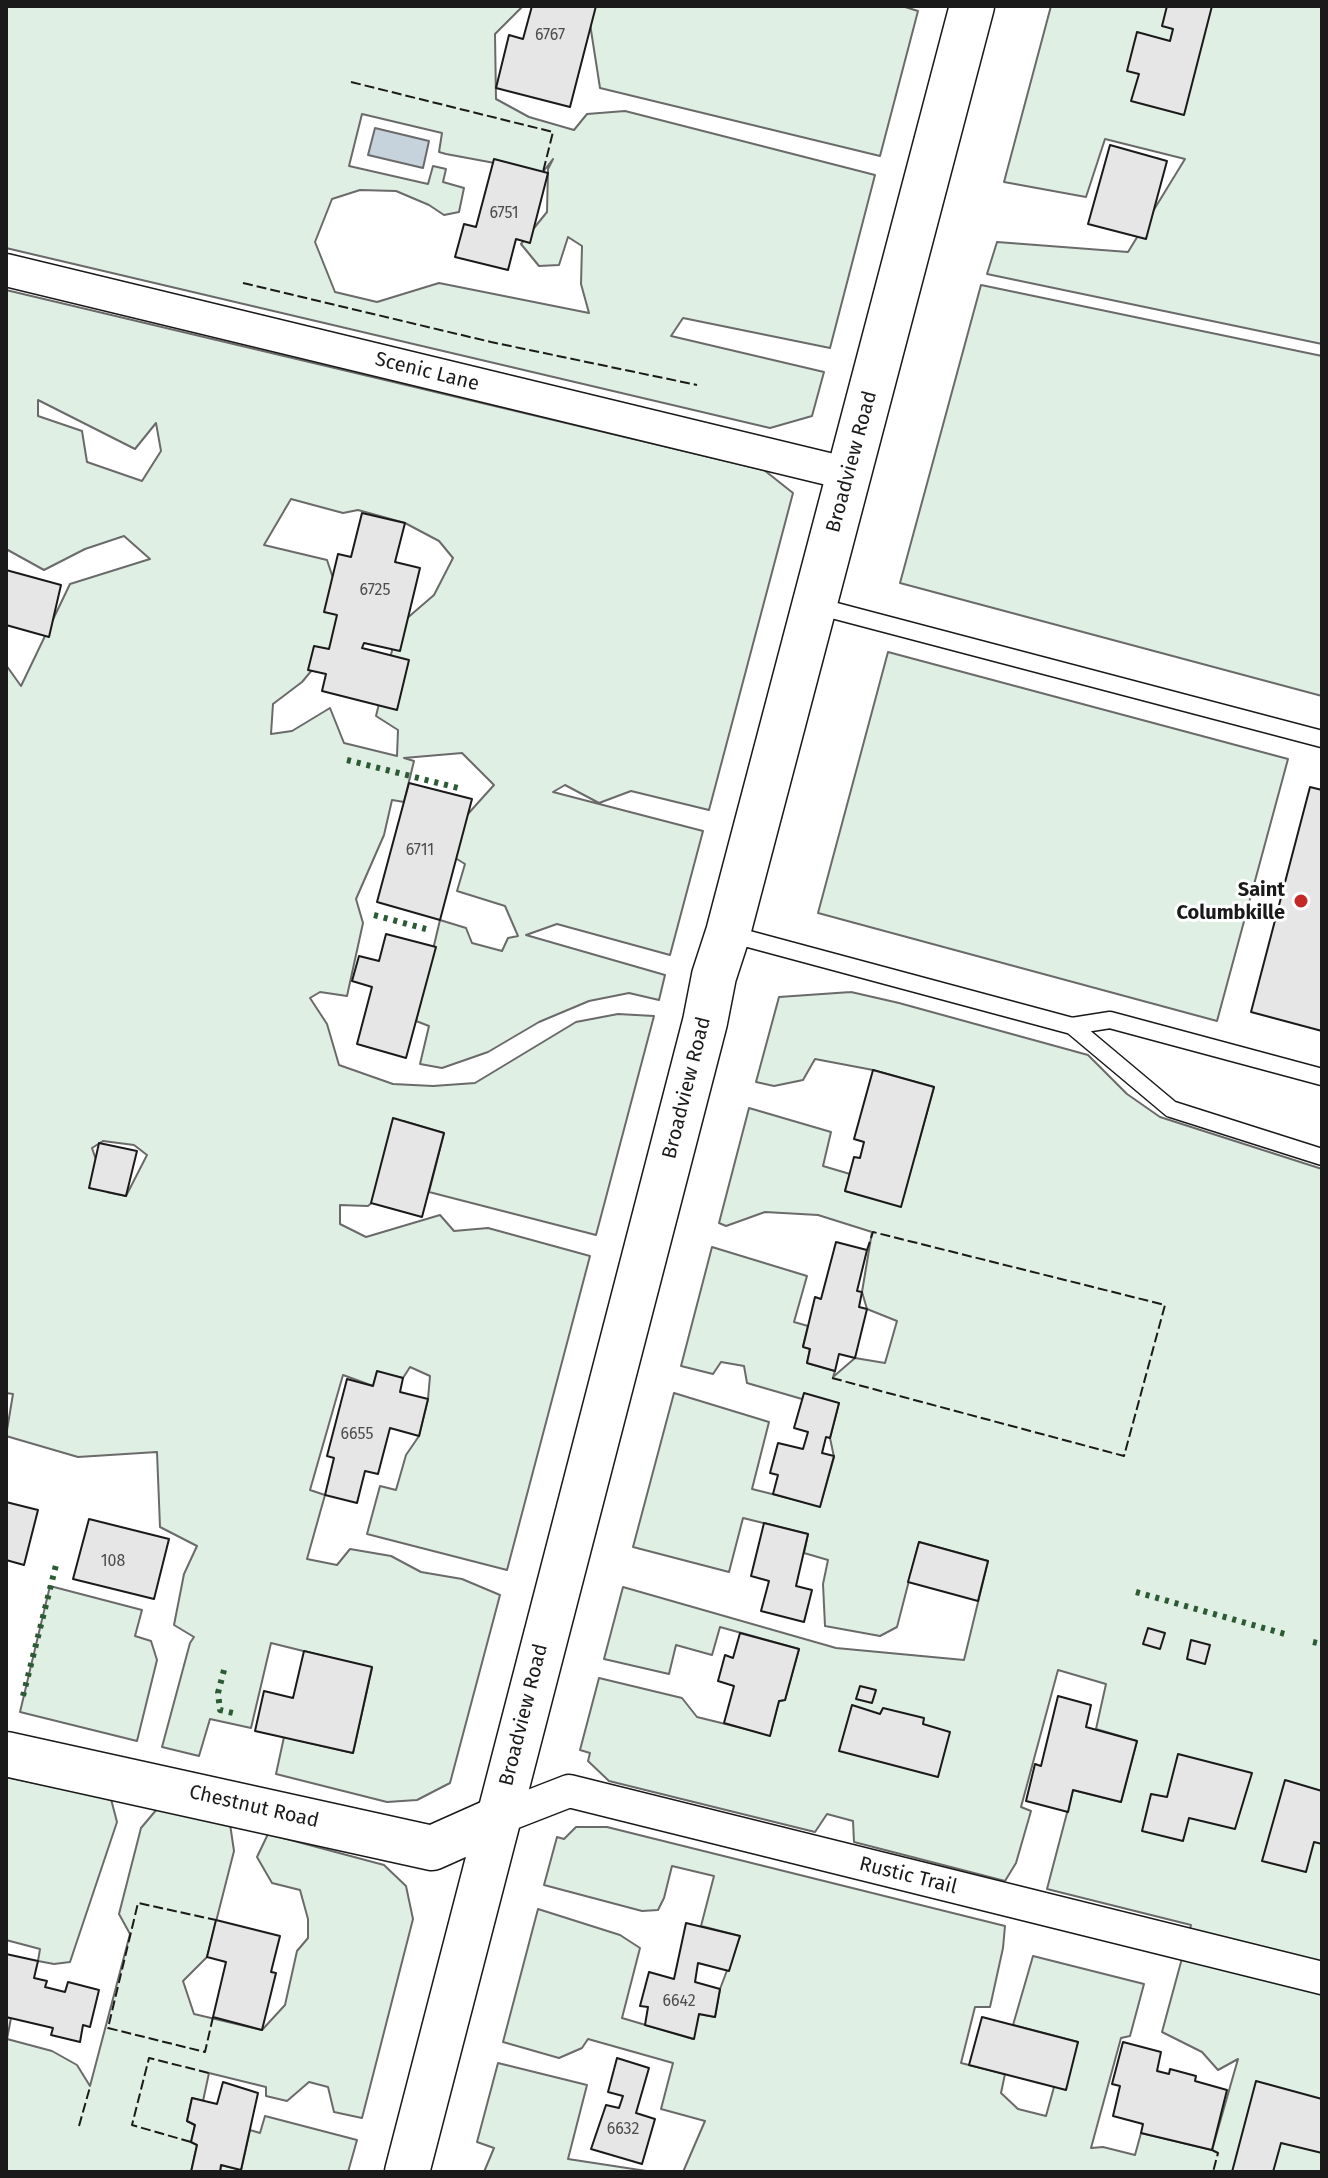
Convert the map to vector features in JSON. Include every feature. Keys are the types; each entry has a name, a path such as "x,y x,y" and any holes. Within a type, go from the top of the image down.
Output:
{"main road":[{"name":"Broadview Road","path":"407,2172 705,1022 714,976 728,933 972,6"},
{"name":"Chestnut Road","path":"6,1754 432,1848 497,1819"}],"street":[{"name":"Scenic Lane","path":"6,270 849,474"},
{"name":"Rustic Trail","path":"497,1819 569,1791 1322,1978"}],"lane":[{"path":"814,606 1322,739"},
{"path":"728,933 1072,1026 1110,1020 1322,1077"},
{"path":"1072,1026 1171,1109 1322,1157"}],"green space":[{"path":"6,6 523,6 495,34 496,99 529,117 574,130 587,114 625,111 875,175 830,348 683,318 671,336 824,372 812,416 770,428 6,248","holes":["362,114 442,133 439,152 446,154 543,172 553,159 548,169 547,212 521,244 539,266 559,265 568,237 582,246 581,284 589,313 439,283 377,302 335,292 315,242 332,199 360,190 396,191 444,215 459,212 464,188 443,182 446,169 433,166 428,184 349,166"]},
{"path":"583,6 902,6 918,11 880,156 600,88 588,11"},
{"path":"1051,6 1322,6 1322,344 987,274 997,242 1128,252 1185,159 1105,139 1086,197 1004,182"},
{"path":"981,285 1322,356 1322,696 900,583"},
{"path":"6,290 764,470 793,493 709,810 631,791 599,803 565,785 553,792 703,831 670,955 557,924 526,935 665,975 659,1000 629,993 589,1001 539,1022 488,1052 442,1068 420,1064 429,1026 416,1021 440,920 466,928 472,943 502,951 508,938 518,936 505,906 457,891 465,864 452,856 458,825 494,785 462,753 404,758 414,761 404,802 392,800 384,835 356,899 363,923 347,996 320,992 310,998 327,1024 339,1065 393,1084 433,1086 475,1083 576,1022 618,1014 654,1016 596,1235 429,1192 444,1133 403,1121 394,1184 368,1206 340,1205 340,1224 366,1237 440,1215 454,1231 488,1228 590,1256 507,1570 367,1534 380,1486 396,1490 406,1455 419,1436 430,1376 410,1367 403,1378 377,1372 373,1386 343,1375 310,1490 325,1495 307,1559 337,1565 350,1549 391,1556 421,1572 462,1579 500,1595 450,1783 417,1800 387,1802 276,1774 284,1737 353,1753 372,1668 271,1643 251,1728 210,1719 199,1756 162,1747 194,1637 174,1625 184,1574 197,1546 160,1527 157,1452 78,1457 6,1436 13,1394 6,1393 6,665 21,686 70,584 150,559 124,536 85,549 44,570 6,549","holes":["38,400 135,449 156,423 161,451 142,481 87,462 82,431 38,416","291,499 343,513 358,510 405,523 439,541 453,558 434,595 398,626 376,716 398,730 397,756 344,743 330,708 292,731 271,734 273,704 302,682 349,626 327,560 264,545","103,1141 134,1145 147,1155 126,1196 107,1192 92,1148"]},
{"path":"888,652 1288,759 1217,1021 818,913"},
{"path":"851,992 1088,1055 1127,1094 1160,1117 1322,1169 1322,2172 683,2172 705,2121 661,2109 673,2063 588,2039 582,2048 559,2058 503,2042 538,1909 620,1935 640,1948 622,2018 693,2039 699,2014 715,2017 720,1989 740,1936 701,1926 714,1876 672,1866 658,1910 642,1911 544,1885 557,1837 564,1839 576,1827 607,1827 1005,1926 990,2007 975,2007 961,2063 1005,2074 1001,2093 1018,2109 1046,2116 1054,2087 1078,2042 1013,2025 1033,1956 1144,1984 1130,2036 1121,2038 1091,2148 1103,2147 1135,2155 1141,2133 1212,2150 1238,2059 1218,2070 1202,2052 1162,2032 1191,1925 1047,1889 1073,1790 1121,1802 1137,1741 1096,1729 1106,1684 1058,1670 1021,1807 1031,1811 1016,1863 1005,1881 854,1842 853,1821 827,1814 815,1832 609,1781 588,1761 590,1753 580,1750 599,1678 682,1698 697,1717 770,1735 779,1701 785,1700 799,1649 720,1627 712,1655 676,1645 669,1674 604,1659 623,1587 836,1648 964,1660 988,1561 919,1542 897,1627 880,1636 825,1626 823,1584 828,1560 804,1553 808,1534 743,1518 729,1572 633,1547 674,1393 769,1422 752,1489 820,1506 834,1457 830,1438 839,1403 802,1399 747,1383 744,1366 721,1362 713,1374 681,1366 712,1247 807,1276 794,1322 808,1326 803,1346 810,1349 807,1363 835,1371 833,1377 855,1358 885,1363 897,1321 867,1309 862,1292 872,1232 818,1215 765,1212 726,1226 719,1223 749,1108 831,1132 823,1166 850,1174 845,1191 890,1203 897,1166 915,1156 934,1087 873,1070 815,1059 803,1080 774,1086 756,1082 779,997"},
{"path":"50,1586 142,1610 135,1636 151,1641 157,1660 137,1741 20,1712"},
{"path":"6,1777 111,1799 117,1822 70,1962 54,1964 38,1961 40,1949 6,1940"},
{"path":"157,1809 230,1824 234,1851 207,1957 183,1981 194,2014 262,2030 285,2005 297,1951 308,1938 308,1919 300,1890 272,1883 257,1857 268,1834 384,1865 406,1886 413,1919 362,2118 334,2112 328,2087 309,2082 287,2101 266,2096 266,2087 209,2073 203,2101 192,2098 187,2121 195,2125 191,2142 197,2145 191,2172 6,2172 6,2017 11,2018 7,2039 52,2051 77,2065 90,2086 130,1934 119,1914 141,1828"},
{"path":"498,2063 587,2085 568,2159 653,2172 484,2172 494,2148 477,2142"},
{"path":"265,2116 357,2140 348,2172 220,2172 221,2165 241,2170 250,2130 260,2133"}],"shaded area":[{"path":"375,128 429,141 423,168 368,155"}],"building":[{"path":"532,6 596,6 570,107 496,88 509,35 523,39"},
{"path":"1167,6 1212,6 1184,115 1131,101 1139,74 1127,71 1137,32 1170,41 1173,29 1162,26"},
{"path":"1110,145 1167,161 1146,239 1088,224"},
{"path":"494,159 548,173 530,243 516,239 508,270 455,257 464,224 476,227"},
{"path":"362,513 405,523 395,562 420,568 400,651 364,643 362,648 409,660 397,710 322,691 326,674 308,670 314,646 329,649 337,615 324,612 338,554 351,557"},
{"path":"6,570 61,585 49,637 6,625"},
{"path":"409,783 472,799 440,920 377,902"},
{"name":"Saint Columbkille","path":"1310,787 1322,790 1322,1031 1251,1012"},
{"path":"386,934 436,947 406,1058 357,1044 372,987 352,981 359,956 379,961"},
{"path":"873,1070 934,1087 901,1207 845,1191 854,1157 860,1158 864,1142 854,1139"},
{"path":"393,1118 444,1133 422,1217 371,1203"},
{"path":"99,1143 137,1151 126,1196 89,1188"},
{"path":"836,1242 867,1250 857,1291 862,1292 859,1307 867,1309 855,1358 839,1354 835,1371 807,1363 810,1349 803,1347 815,1297 821,1299"},
{"path":"377,1371 403,1378 400,1392 428,1399 419,1436 390,1428 378,1474 365,1471 357,1503 325,1495 334,1458 327,1456 347,1379 373,1386"},
{"path":"804,1393 839,1403 830,1438 826,1437 822,1453 834,1456 820,1507 773,1494 778,1475 770,1473 778,1443 803,1449 808,1432 794,1428"},
{"path":"6,1502 38,1510 24,1565 6,1560"},
{"path":"89,1519 169,1539 154,1599 73,1579"},
{"path":"764,1523 808,1534 796,1586 812,1590 804,1622 761,1611 769,1581 751,1576"},
{"path":"919,1542 988,1561 978,1601 908,1582"},
{"path":"1148,1628 1165,1633 1160,1649 1143,1644"},
{"path":"740,1633 799,1649 785,1700 779,1701 770,1736 724,1723 734,1686 718,1681 725,1655 733,1658"},
{"path":"1191,1640 1210,1645 1205,1664 1187,1659"},
{"path":"304,1651 372,1667 353,1753 255,1731 264,1691 293,1698"},
{"path":"860,1686 876,1690 872,1703 856,1699"},
{"path":"1058,1696 1091,1705 1086,1727 1137,1741 1121,1802 1073,1790 1068,1812 1026,1801 1035,1764 1041,1766"},
{"path":"852,1705 880,1714 883,1708 924,1718 923,1724 950,1732 938,1777 839,1751"},
{"path":"1178,1754 1252,1773 1235,1829 1189,1818 1183,1841 1142,1831 1151,1794 1167,1797"},
{"path":"1285,1780 1322,1791 1322,1844 1314,1842 1306,1872 1262,1861"},
{"path":"216,1920 280,1936 271,1972 276,1973 262,2030 213,2017 226,1962 207,1957"},
{"path":"686,1923 740,1936 729,1971 698,1963 695,1982 720,1989 715,2017 699,2014 694,2039 645,2025 648,2007 640,2006 649,1972 674,1979"},
{"path":"6,1954 38,1961 34,1978 47,1981 45,1987 65,1992 68,1982 99,1990 90,2027 83,2025 80,2042 51,2035 53,2028 6,2017"},
{"path":"982,2017 1078,2042 1066,2090 969,2065"},
{"path":"1123,2042 1161,2052 1157,2071 1169,2074 1170,2069 1196,2076 1195,2081 1227,2090 1212,2150 1141,2133 1143,2124 1113,2116 1120,2086 1112,2084"},
{"path":"617,2058 649,2068 636,2113 655,2119 642,2164 591,2149 606,2105 619,2108 623,2096 608,2092"},
{"path":"1256,2081 1322,2099 1322,2153 1281,2143 1273,2172 1232,2172"},
{"path":"223,2082 258,2093 241,2170 221,2165 220,2172 191,2172 197,2145 191,2142 195,2125 187,2121 192,2098 217,2104"}],"hedge":[{"path":"347,760 462,789"},
{"path":"374,915 426,929"},
{"path":"23,1696 56,1565"},
{"path":"1136,1592 1285,1634"},
{"path":"1313,1642 1322,1644"},
{"path":"224,1670 218,1693 220,1710 233,1713"}],"fence":[{"path":"351,82 553,132 543,172"},
{"path":"243,283 491,342 697,385"},
{"path":"832,1378 1124,1456 1165,1305 873,1232 867,1250"},
{"path":"213,2017 205,2052 108,2028 138,1903 216,1920"},
{"path":"191,2142 132,2125 149,2058 209,2073"},
{"path":"79,2126 90,2087"},
{"path":"1212,2150 1218,2153 1213,2172"}],"place":[{"name":"Saint Columbkille","path":"1301,901"}]}
